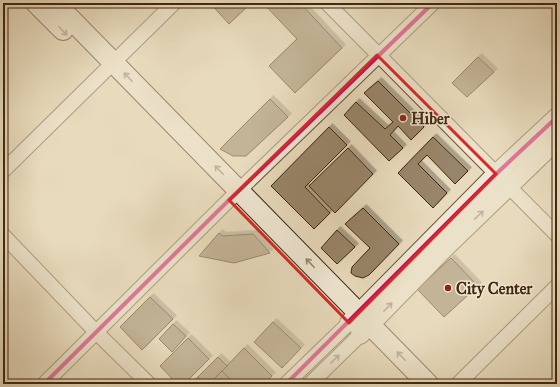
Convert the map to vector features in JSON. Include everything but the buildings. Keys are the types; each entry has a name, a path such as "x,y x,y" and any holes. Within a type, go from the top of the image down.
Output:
{"main road":[{"path":"36,3 109,68 360,324 428,384"},
{"path":"55,3 109,68"},
{"path":"360,324 408,384"}],"street":[{"path":"3,171 174,3"},
{"path":"327,3 557,235"},
{"path":"44,384 234,195 377,55 433,3"},
{"path":"310,384 360,324 496,174 557,117"},
{"path":"286,384 360,324 444,249 557,140"},
{"path":"3,235 96,332 149,384"},
{"path":"458,384 557,286"}],"highlighted area":[{"path":"377,55 496,174 349,323 229,200"}],"cycle path":[{"path":"44,384 229,200 433,3"},
{"path":"286,384 496,174 557,117"}],"place":[{"name":"Hiber","path":"403,118"},
{"name":"City Center","path":"448,288"}]}
